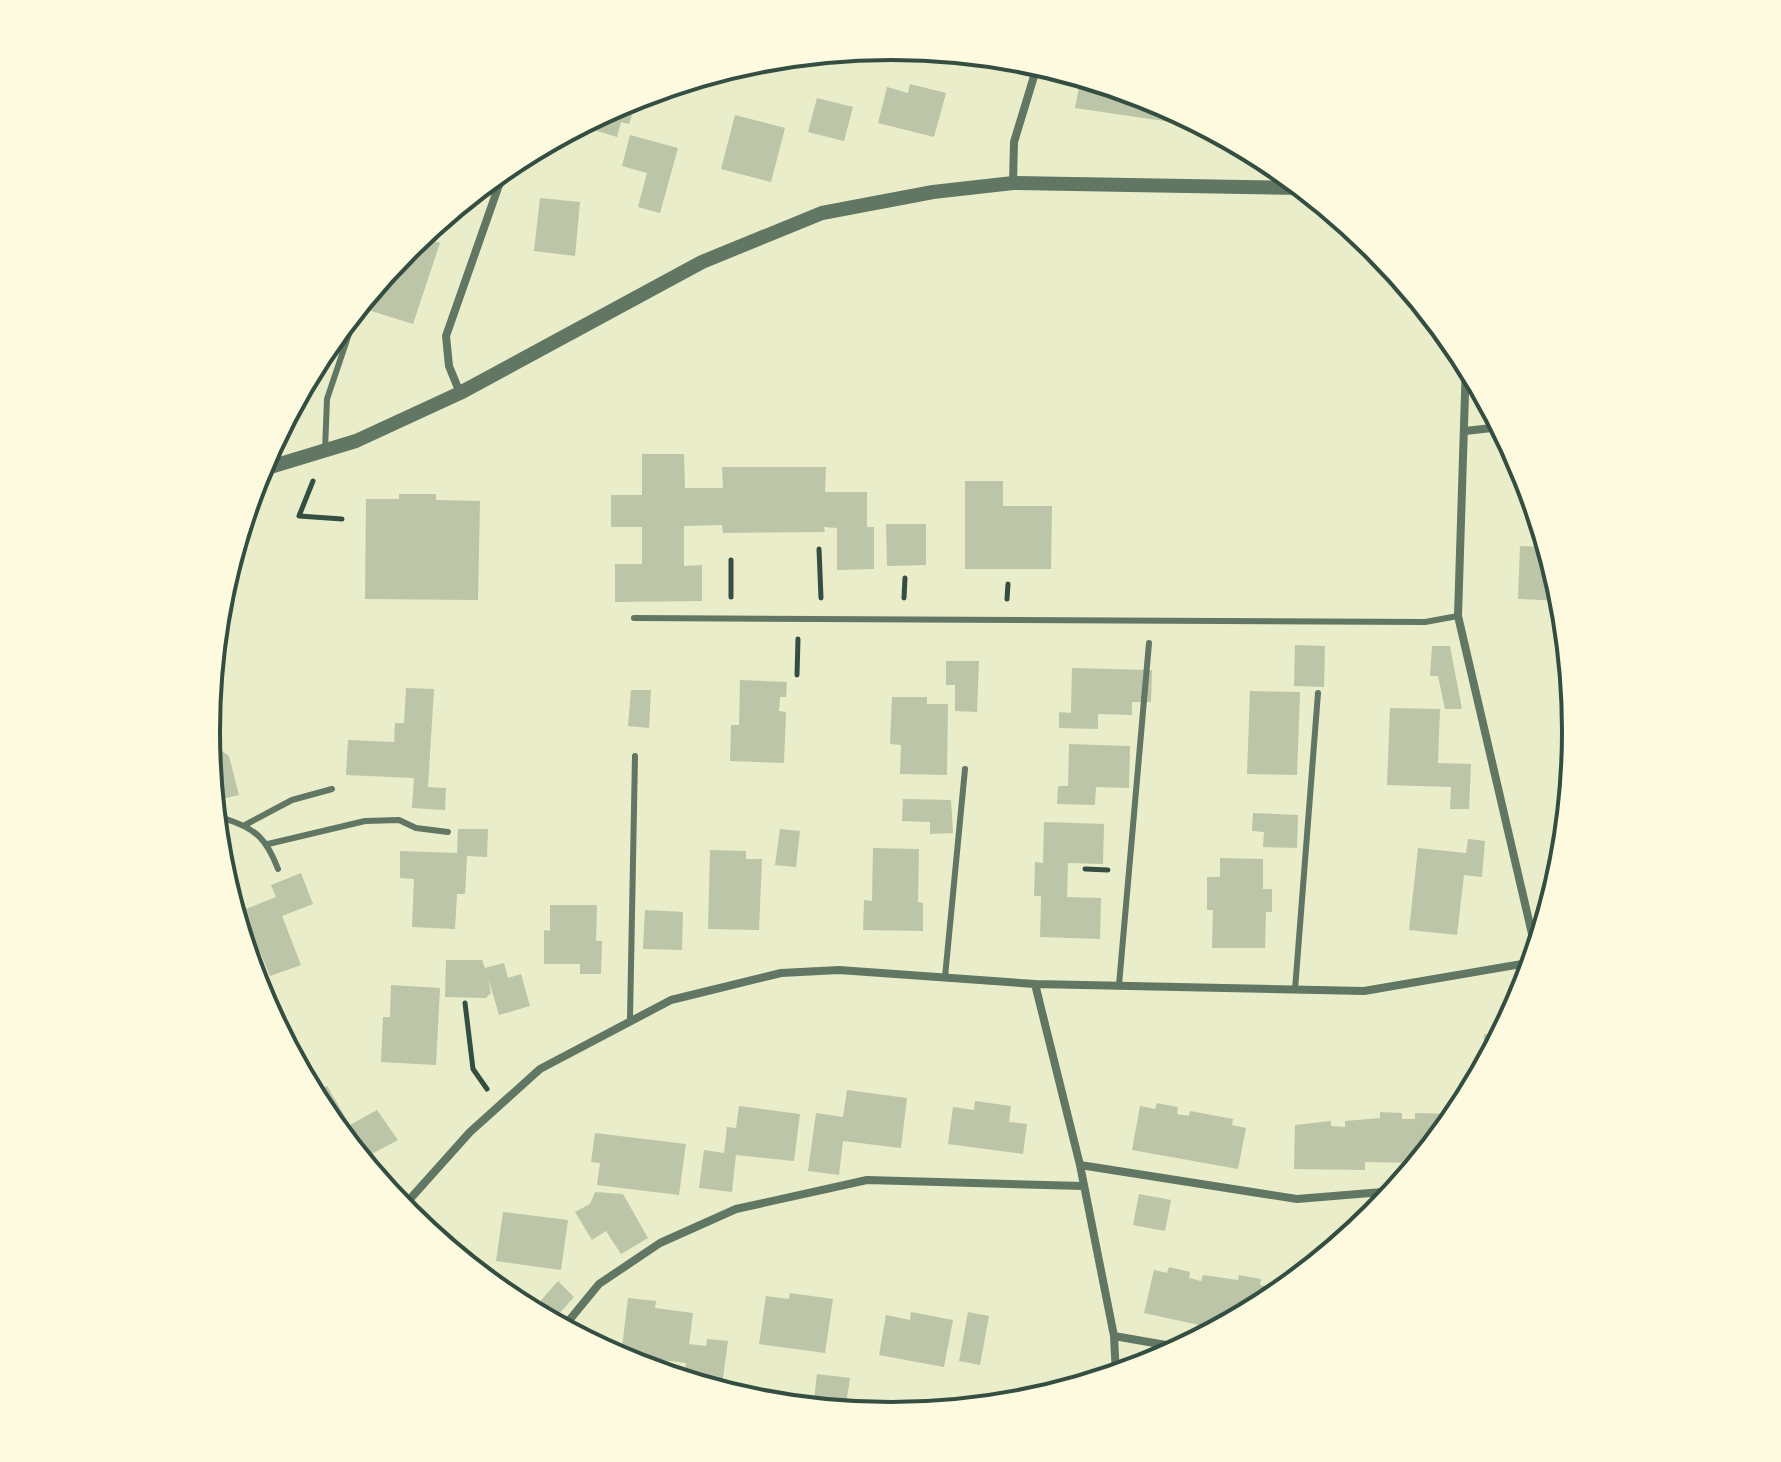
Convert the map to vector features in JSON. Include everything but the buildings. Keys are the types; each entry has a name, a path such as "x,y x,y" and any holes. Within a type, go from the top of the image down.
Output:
{"street":[{"path":"1013,183 1014,142 1034,76"},
{"path":"275,465 356,441 460,393 702,262 822,213 933,192 1013,183 1283,188"},
{"path":"460,393 449,366 446,336 498,187"},
{"path":"1466,386 1458,616 1531,930"},
{"path":"1465,431 1489,428"},
{"path":"410,1199 470,1132 540,1069 671,1000 781,973 839,970 1035,984 1364,991 1519,964"},
{"path":"1035,984 1080,1165 1114,1336 1115,1363"},
{"path":"1080,1165 1297,1199 1377,1192"},
{"path":"570,1320 599,1284 660,1243 736,1209 867,1180 1083,1186"},
{"path":"1114,1336 1162,1344"}],"lane":[{"path":"325,450 327,399 348,337"},
{"path":"634,618 1425,622 1458,616"},
{"path":"1119,985 1149,643"},
{"path":"1295,990 1318,693"},
{"path":"630,1019 635,756"},
{"path":"945,977 965,769"},
{"path":"245,825 292,800 332,789"},
{"path":"225,820 245,825 268,844 278,869"},
{"path":"268,844 365,821 399,820 416,828 448,832"}],"path":[{"path":"325,450 299,516 342,519"},
{"path":"819,549 822,619"},
{"path":"731,560 731,618"},
{"path":"797,675 799,618"},
{"path":"465,1003 473,1069 498,1107"}]}
